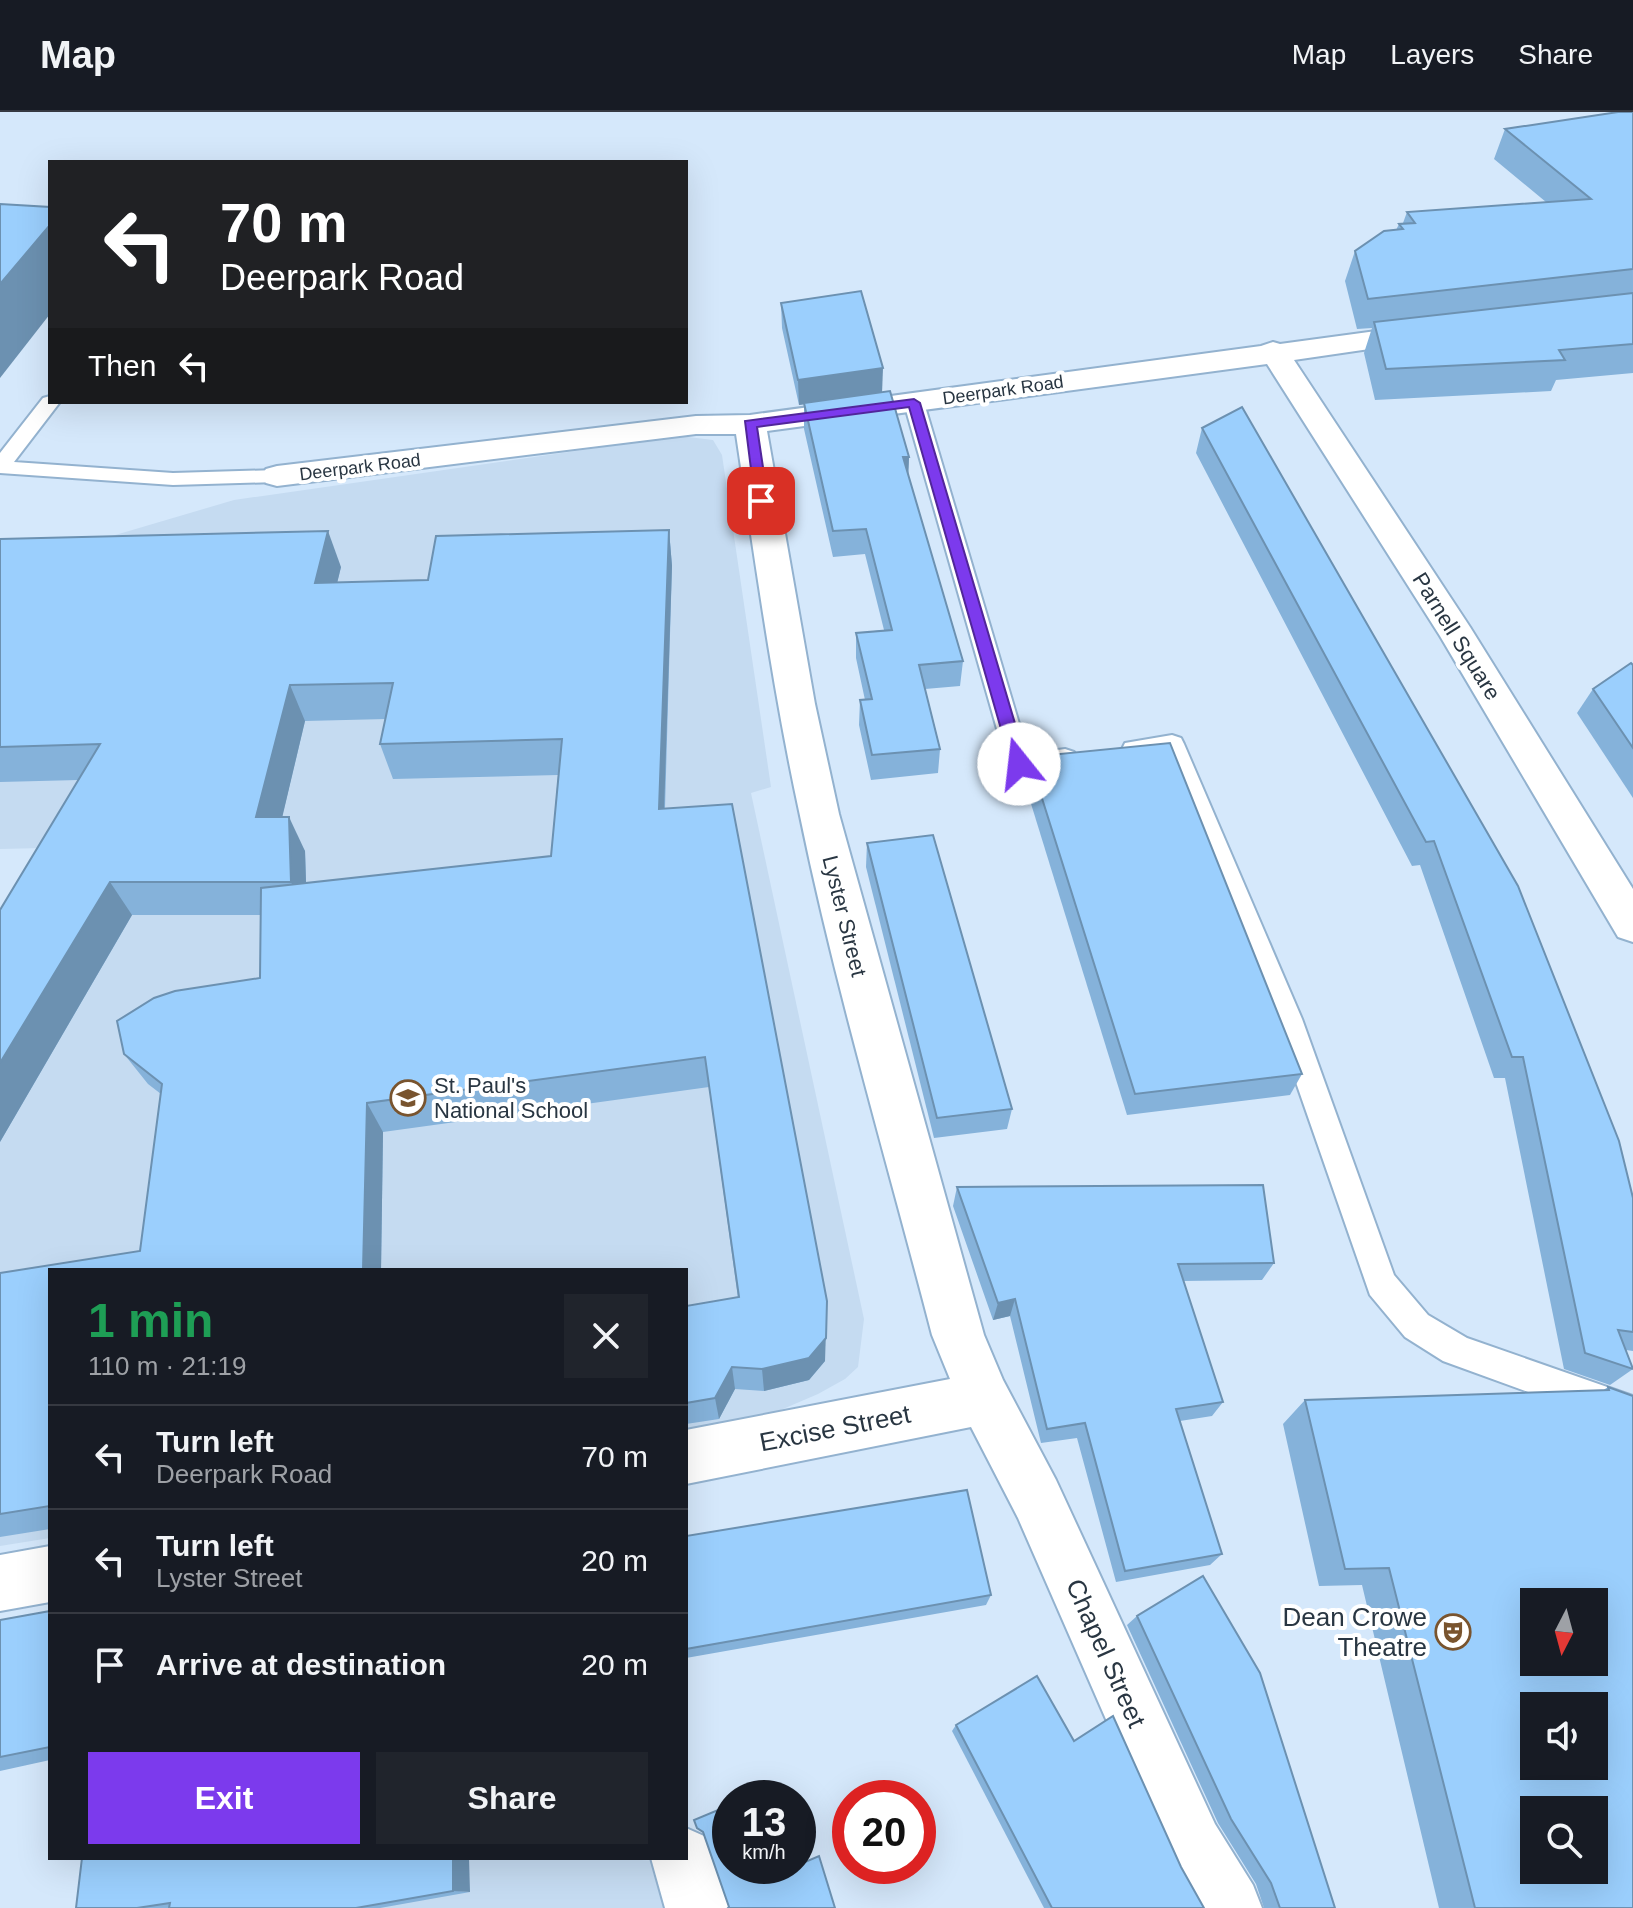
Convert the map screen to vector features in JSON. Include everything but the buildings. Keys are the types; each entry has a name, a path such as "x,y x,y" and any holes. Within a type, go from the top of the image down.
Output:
{"street":[{"name":"Deerpark Road","path":"277,476 696,425 750,424 1273,351 1459,329"},
{"name":"Parnell Square","path":"1273,351 1336,444 1517,731 1633,925"},
{"name":"Lyster Street","path":"750,424 796,704 819,814 958,1335 984,1398"},
{"name":"Excise Street","path":"688,1457 984,1398"},
{"name":"Chapel Street","path":"984,1398 1037,1499 1193,1846 1230,1908"},
{"path":"0,1583 48,1574"},
{"path":"683,1860 697,1908"}],"lane":[{"path":"914,403 1019,764 1172,744 1288,1019 1381,1284 1406,1316 1430,1337 1498,1367 1633,1413"},
{"path":"0,466 48,404"},
{"path":"0,466 145,480 225,480 277,476"}],"shaded area":[{"name":"St. Paul's National School","path":"680,436 713,440 722,455 771,787 751,793 864,1319 858,1367 845,1379 818,1394 769,1415 688,1429 688,1268 48,1268 48,1538 0,1546 0,925 43,848 0,849 0,569 234,500"},
{"path":"97,1860 641,1860 659,1861 671,1908 89,1908"}],"place":[{"name":"St. Paul's National School","path":"408,1098"},
{"name":"Dean Crowe Theatre","path":"1453,1632"}],"route":[{"path":"761,501 750,424 914,403 1019,764"}]}
